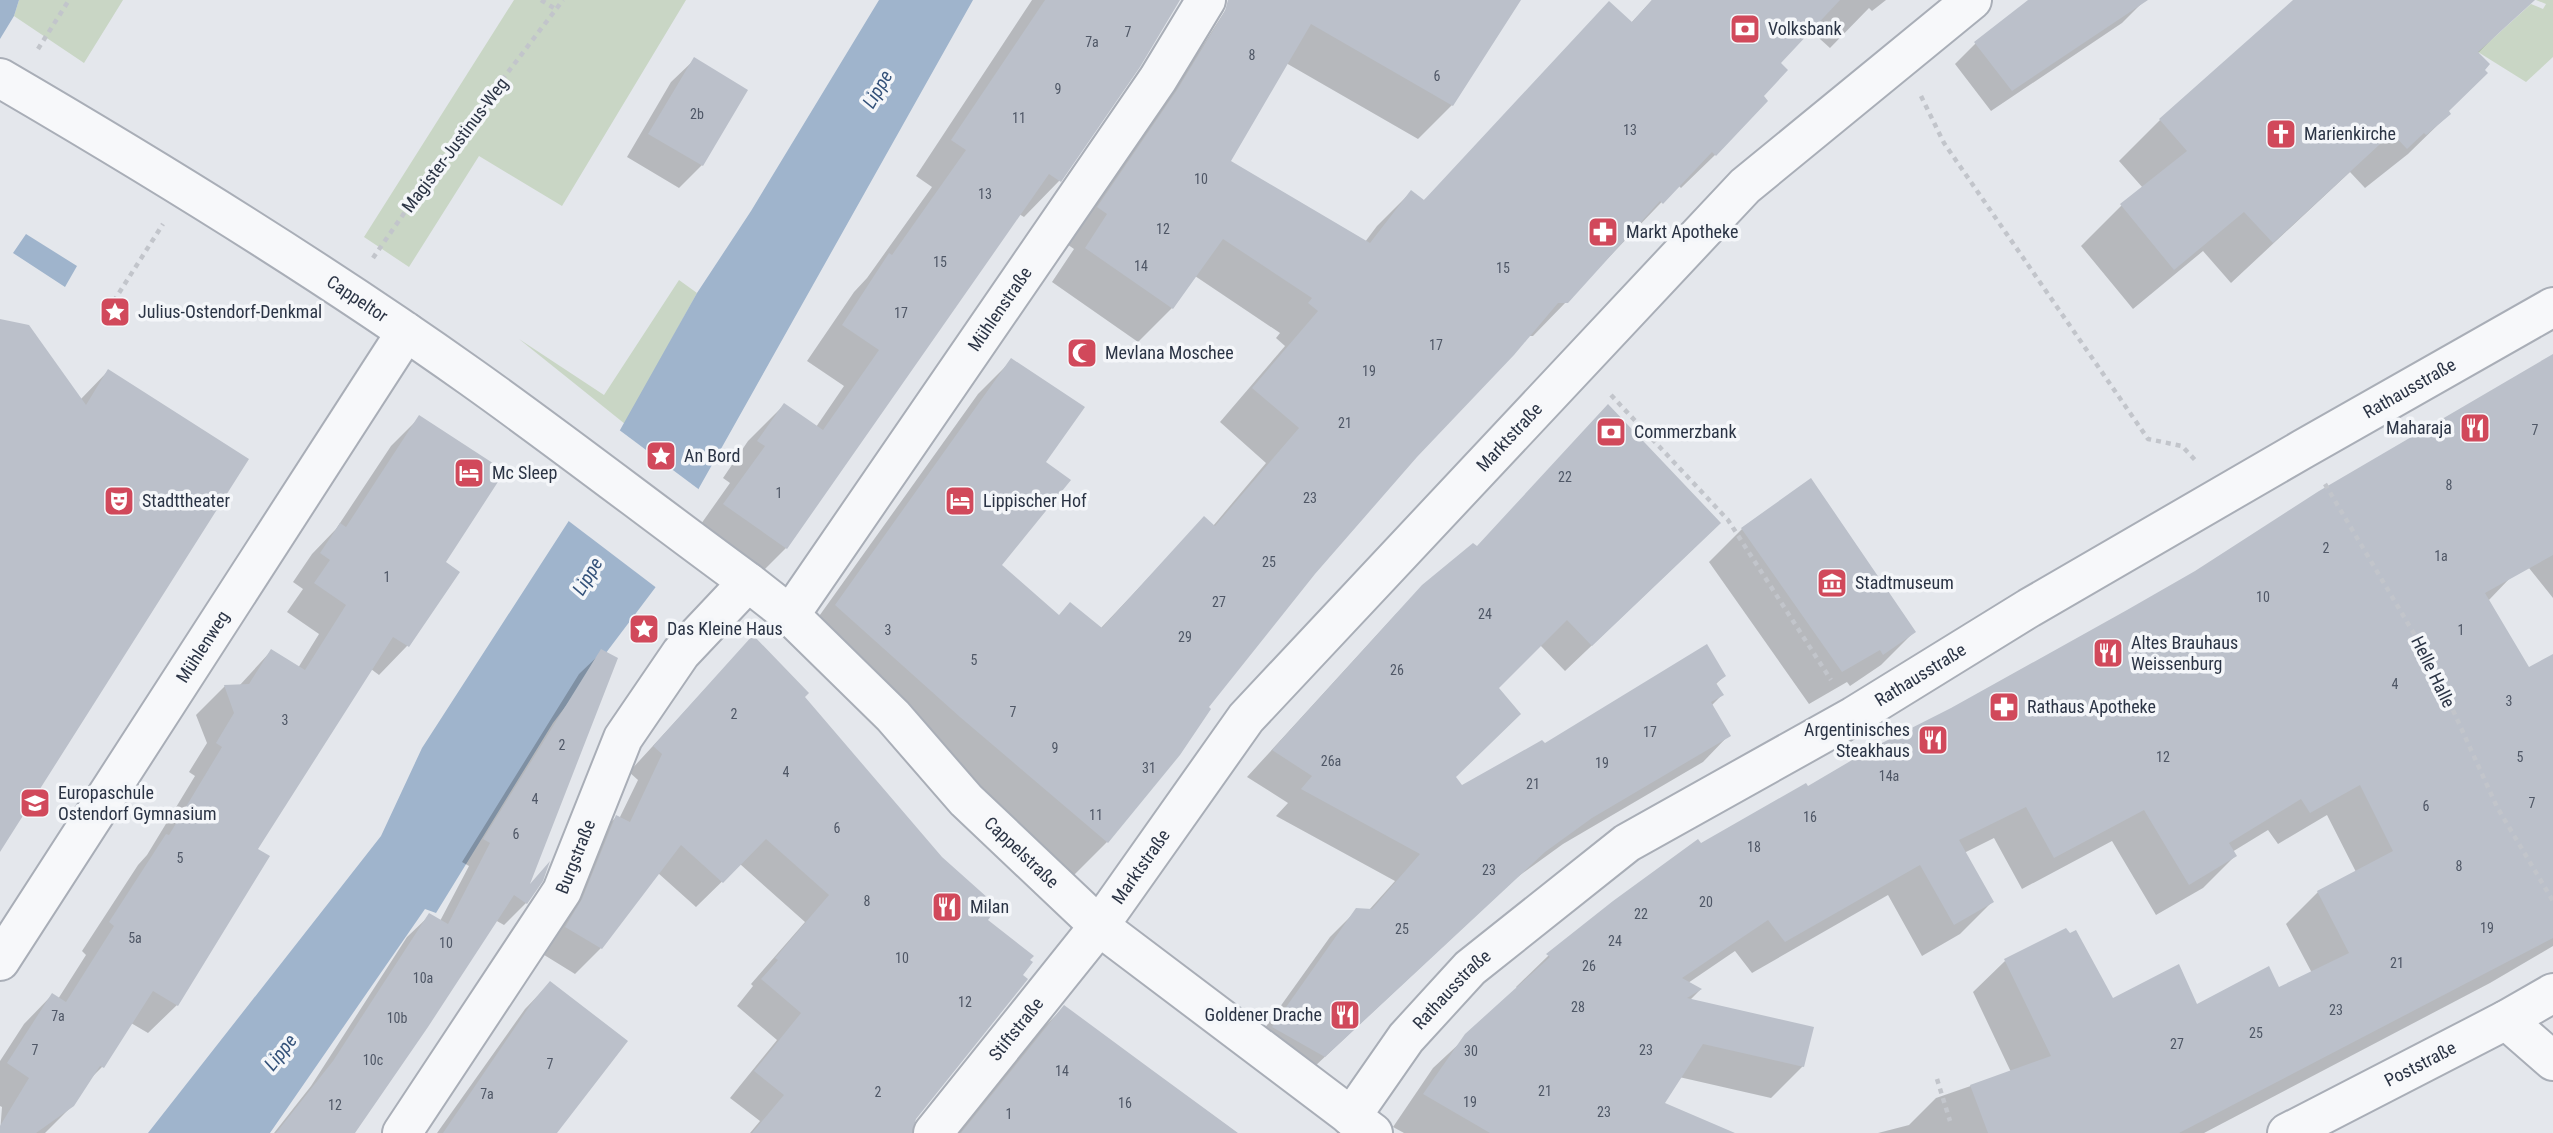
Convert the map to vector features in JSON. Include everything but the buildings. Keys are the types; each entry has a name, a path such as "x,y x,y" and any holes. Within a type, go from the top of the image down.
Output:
{"street":[{"name":"Mühlenstraße","path":"790,615 1158,79 1206,0"},
{"name":"Marktstraße","path":"1099,926 1246,719 1579,361 1745,186 1972,0"},
{"name":"Cappeltor","path":"7,82 186,187 349,293 696,544"},
{"name":"Rathausstraße","path":"1362,1125 1406,1038 1470,968 1627,843 1854,716 2029,608 2553,307"},
{"name":"Mühlenweg","path":"0,961 406,332"},
{"name":"Cappelstraße","path":"696,544 790,615 893,716 966,800 1099,926 1362,1125"},
{"name":"Burgstraße","path":"402,1133 562,891 623,738 681,653 748,582"},
{"name":"Stiftstraße","path":"933,1133 1099,926"},
{"name":"Poststraße","path":"2287,1133 2553,993"},
{"path":"2506,1020 2553,1062"}],"path":[{"path":"7,82 69,0"},
{"path":"541,0 557,10"},
{"name":"Magister-Justinus-Weg","path":"349,293 441,160 563,0"},
{"path":"1903,57 1944,144 2148,439 2182,446 2202,468 2220,498"},
{"path":"103,318 186,187"},
{"path":"1579,361 1728,520 1854,716"},
{"name":"Helle Halle","path":"2303,449 2432,664 2497,807 2553,901"},
{"path":"1937,1079 1950,1121"}],"green space":[{"path":"19,0 123,0 84,63 14,16"},
{"path":"514,0 686,0 562,206 479,156 409,267 364,237"},
{"path":"2536,0 2553,0 2553,57 2526,82 2478,52 2531,4 2543,9 2546,4"},
{"path":"679,280 697,293 625,424 519,339 604,395"}],"water":[{"path":"0,0 19,0 14,16 0,39"},
{"name":"Lippe","path":"879,0 973,0 699,488 658,584 553,723 436,913 425,909 270,1133 148,1133 381,836 422,748 570,519 697,293 751,211"},
{"path":"26,234 77,266 65,287 13,253"}],"pier":[{"path":"618,429 701,491 658,589 566,519"}],"place":[{"name":"Volksbank","path":"1745,29"},
{"name":"Marienkirche","path":"2281,134"},
{"name":"Markt Apotheke","path":"1603,232"},
{"name":"Julius-Ostendorf-Denkmal","path":"115,312"},
{"name":"Mevlana Moschee","path":"1082,353"},
{"name":"Maharaja","path":"2475,428"},
{"name":"Commerzbank","path":"1611,432"},
{"name":"An Bord","path":"661,456"},
{"name":"Mc Sleep","path":"469,473"},
{"name":"Stadttheater","path":"119,501"},
{"name":"Lippischer Hof","path":"960,501"},
{"name":"Stadtmuseum","path":"1832,583"},
{"name":"Das Kleine Haus","path":"644,629"},
{"name":"Altes Brauhaus Weissenburg","path":"2108,653"},
{"name":"Rathaus Apotheke","path":"2004,707"},
{"name":"Argentinisches Steakhaus","path":"1933,740"},
{"name":"Europaschule Ostendorf Gymnasium","path":"35,803"},
{"name":"Milan","path":"947,907"},
{"name":"Goldener Drache","path":"1345,1015"}]}
